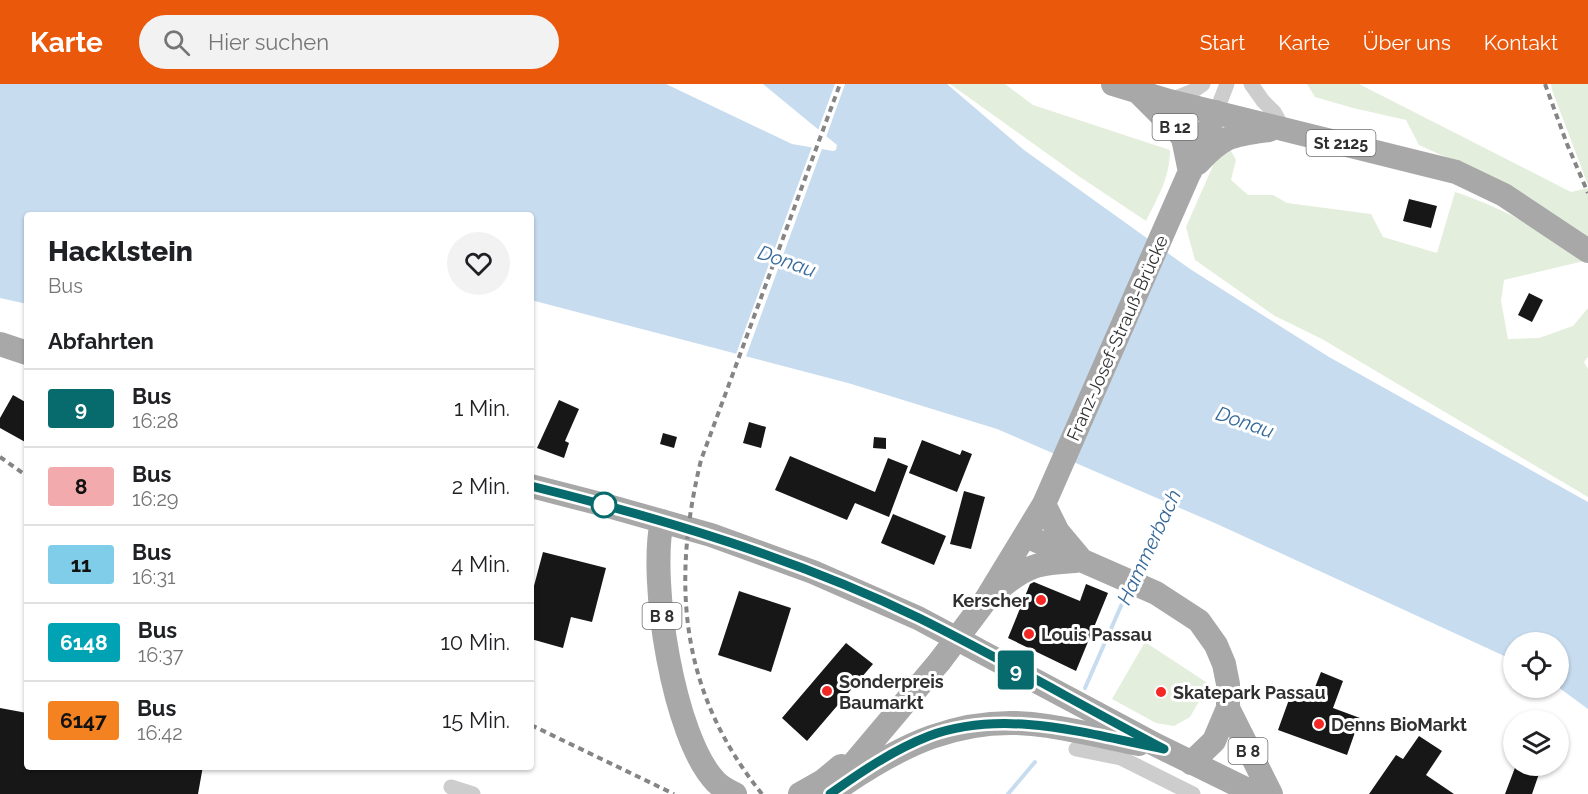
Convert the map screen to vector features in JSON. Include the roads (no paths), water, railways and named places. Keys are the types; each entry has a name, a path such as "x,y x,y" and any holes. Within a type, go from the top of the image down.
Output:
{"main road":[{"name":"St 2125","path":"1113,84 1169,101 1456,172 1504,195 1588,251"},
{"name":"B 12","path":"1140,93 1183,138 1190,172"},
{"name":"Franz-Josef-Strauß-Brücke","path":"985,602 1044,504 1216,112"},
{"path":"1190,172 1217,143 1238,134 1283,128"},
{"path":"0,344 24,353"},
{"name":"B 8","path":"534,487 738,543 813,572 918,618 1164,749 1256,794"},
{"name":"B 8","path":"1044,504 1058,531 1083,561"},
{"name":"B 8","path":"662,521 658,560 660,604 680,711 690,739 701,760 726,788"},
{"name":"B 8","path":"1026,536 1156,593 1199,621 1216,645 1224,664 1228,684 1228,708 1214,741 1191,763"},
{"name":"B 8","path":"985,602 1016,574 1044,562 1083,561"},
{"path":"816,793 868,744 940,661 985,602"},
{"name":"B 8","path":"1228,708 1270,794"},
{"name":"B 8","path":"816,793 907,746 930,736 965,728 1003,724 1047,726 1164,749"}],"street":[{"path":"1169,101 1193,92 1203,84"},
{"path":"1216,112 1227,84"},
{"path":"1251,84 1274,112 1283,128"},
{"path":"1076,749 1121,758 1193,794"},
{"path":"452,787 473,794"}],"water":[{"name":"Donau","path":"0,84 666,84 792,144 833,151 836,150 837,145 763,84 947,84 1024,150 1190,269 1329,357 1588,502 1588,709 1569,695 1569,632 1503,632 1503,655 1217,524 997,429 848,383 534,301 534,212 24,212 24,303 0,298"}],"waterway":[{"name":"Hammerbach","path":"1135,575 1168,499"},
{"name":"Hammerbach","path":"1085,688 1128,590"},
{"name":"Hammerbach","path":"1008,794 1035,762"}],"railway":[{"path":"762,794 735,755 714,716 699,676 690,635 685,593 686,550 701,460 840,84"},
{"path":"1545,84 1588,193"},
{"path":"0,457 24,474"},
{"path":"534,726 674,794"}],"place":[{"name":"Kerscher","path":"1041,600"},
{"name":"Louis Passau","path":"1029,634"},
{"name":"Sonderpreis Baumarkt","path":"827,691"},
{"name":"Skatepark Passau","path":"1161,692"},
{"name":"Denns BioMarkt","path":"1319,724"}]}
